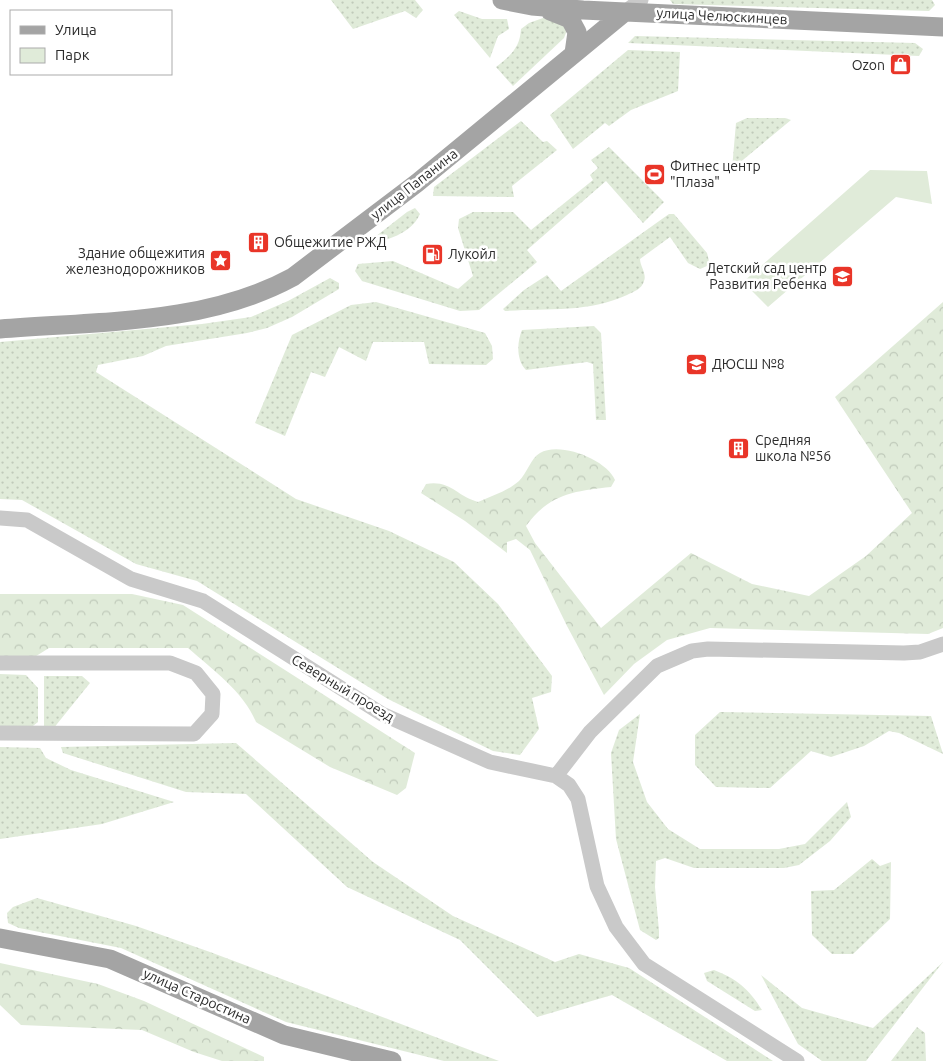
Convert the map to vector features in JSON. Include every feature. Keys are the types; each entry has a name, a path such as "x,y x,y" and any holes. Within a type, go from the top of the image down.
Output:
{"main road":[{"name":"улица Челюскинцев","path":"502,0 532,6 625,12 943,27"},
{"path":"661,0 664,7 683,15"},
{"path":"532,6 570,19 578,32 574,53"},
{"name":"улица Папанина","path":"0,329 141,319 190,312 272,289 293,277 417,183 625,12"},
{"name":"улица Старостина","path":"0,938 110,958 284,1035 392,1061"}],"street":[{"path":"625,12 640,0"},
{"name":"Северный проезд","path":"0,518 27,520 131,579 203,601 382,714 490,762 556,776"},
{"path":"797,1061 644,964 616,927 598,886 578,799 569,785 556,776 590,732 657,666 692,651 708,649 904,653 920,652 943,644"},
{"path":"0,663 170,662 196,673 213,694 212,714 194,734 0,733"}],"green space":[{"path":"331,0 415,0 423,10 416,18 405,11 353,29"},
{"path":"670,0 932,0 935,5 929,11 673,4"},
{"path":"459,11 482,19 507,19 509,29 498,36 490,58 454,15"},
{"path":"543,18 562,23 567,30 564,38 513,86 496,67 513,51 519,41 521,29 529,23"},
{"path":"635,36 915,43 923,49 919,56 628,43"},
{"path":"628,50 680,52 678,91 631,110 609,126 605,123 573,149 550,115"},
{"path":"747,118 785,118 791,120 732,169 736,123"},
{"path":"521,121 543,142 547,141 557,150 512,186 514,197 433,196 434,187"},
{"path":"609,147 664,202 643,223 606,181 527,250 537,262 479,310 460,311 362,281 355,271 358,264 393,261 458,289 473,276 458,228 459,219 473,212 513,212 531,230 593,180 590,175 598,168 591,160"},
{"path":"870,170 927,171 932,204 896,197 768,307 743,282"},
{"path":"415,208 420,214 411,227 390,238 366,244 407,212"},
{"path":"669,214 674,214 707,253 709,261 707,266 700,269 688,263 670,237 640,259 645,276 643,284 627,295 597,305 567,309 505,311 503,309 524,290 547,275 561,291"},
{"path":"330,278 339,283 339,289 292,317 267,328 166,346 143,356 98,365 96,372 296,499 389,531 454,562 498,604 552,676 551,692 532,698 539,729 520,755 493,751 388,699 197,581 136,564 22,500 0,499 0,342 202,324 251,317 288,301"},
{"path":"376,302 485,333 492,346 493,359 486,365 429,364 424,342 373,342 366,361 339,347 325,377 311,372 285,436 255,423 292,335 351,305"},
{"path":"943,302 943,628 928,634 710,628 667,640 634,664 604,695 567,626 530,550 516,539 507,542 507,553 465,521 421,493 426,484 442,484 478,502 515,485 522,478 537,455 549,450 559,449 582,454 603,466 615,480 611,487 585,490 563,496 544,507 526,526 535,543 601,628 691,553 752,584 809,596 866,556 912,513 835,397"},
{"path":"594,326 601,333 606,420 596,420 593,364 587,362 526,370 519,356 518,345 522,330"},
{"path":"0,594 132,594 183,605 415,753 406,788 397,795 330,767 256,722 243,700 235,691 188,648 49,648 33,658 0,656"},
{"path":"0,674 26,675 38,688 38,722 29,729 0,730"},
{"path":"44,676 82,676 90,683 53,729 44,730"},
{"path":"720,712 931,716 943,754 899,733 889,731 864,746 831,757 811,751 770,788 716,787 695,765 695,735"},
{"path":"640,714 633,762 647,802 668,829 700,849 779,849 805,844 847,802 851,817 830,841 799,865 784,868 694,868 665,858 656,861 655,887 659,938 656,940 640,930 616,839 611,753 619,730"},
{"path":"236,743 373,862 453,916 555,962 579,954 629,968 773,1061 727,1061 612,995 537,1017 460,940 347,887 246,794 186,792 63,753 61,747"},
{"path":"0,747 40,748 46,758 71,770 174,802 102,824 0,839"},
{"path":"872,859 880,866 891,862 890,919 853,954 832,954 812,935 811,891 834,890"},
{"path":"37,898 136,926 210,952 499,1061 444,1061 286,1022 121,948 19,928 8,923 7,913 13,907"},
{"path":"943,962 866,1061 822,1061 798,1044 761,975 802,1008 873,1028"},
{"path":"0,963 98,984 144,1001 264,1057 264,1061 222,1061 194,1052 142,1030 21,1025 0,1005"},
{"path":"714,970 742,986 762,1010 755,1011 707,981 704,973"},
{"path":"917,1027 925,1033 926,1061 891,1061"}],"place":[{"name":"Ozon","path":"901,65"},
{"name":"Фитнес центр \"Плаза\"","path":"654,174"},
{"name":"Общежитие РЖД","path":"258,242"},
{"name":"Лукойл","path":"432,254"},
{"name":"Здание общежития железнодорожников","path":"221,261"},
{"name":"Детский сад центр Развития Ребенка","path":"843,276"},
{"name":"ДЮСШ №8","path":"696,364"},
{"name":"Средняя школа №56","path":"739,448"}]}
